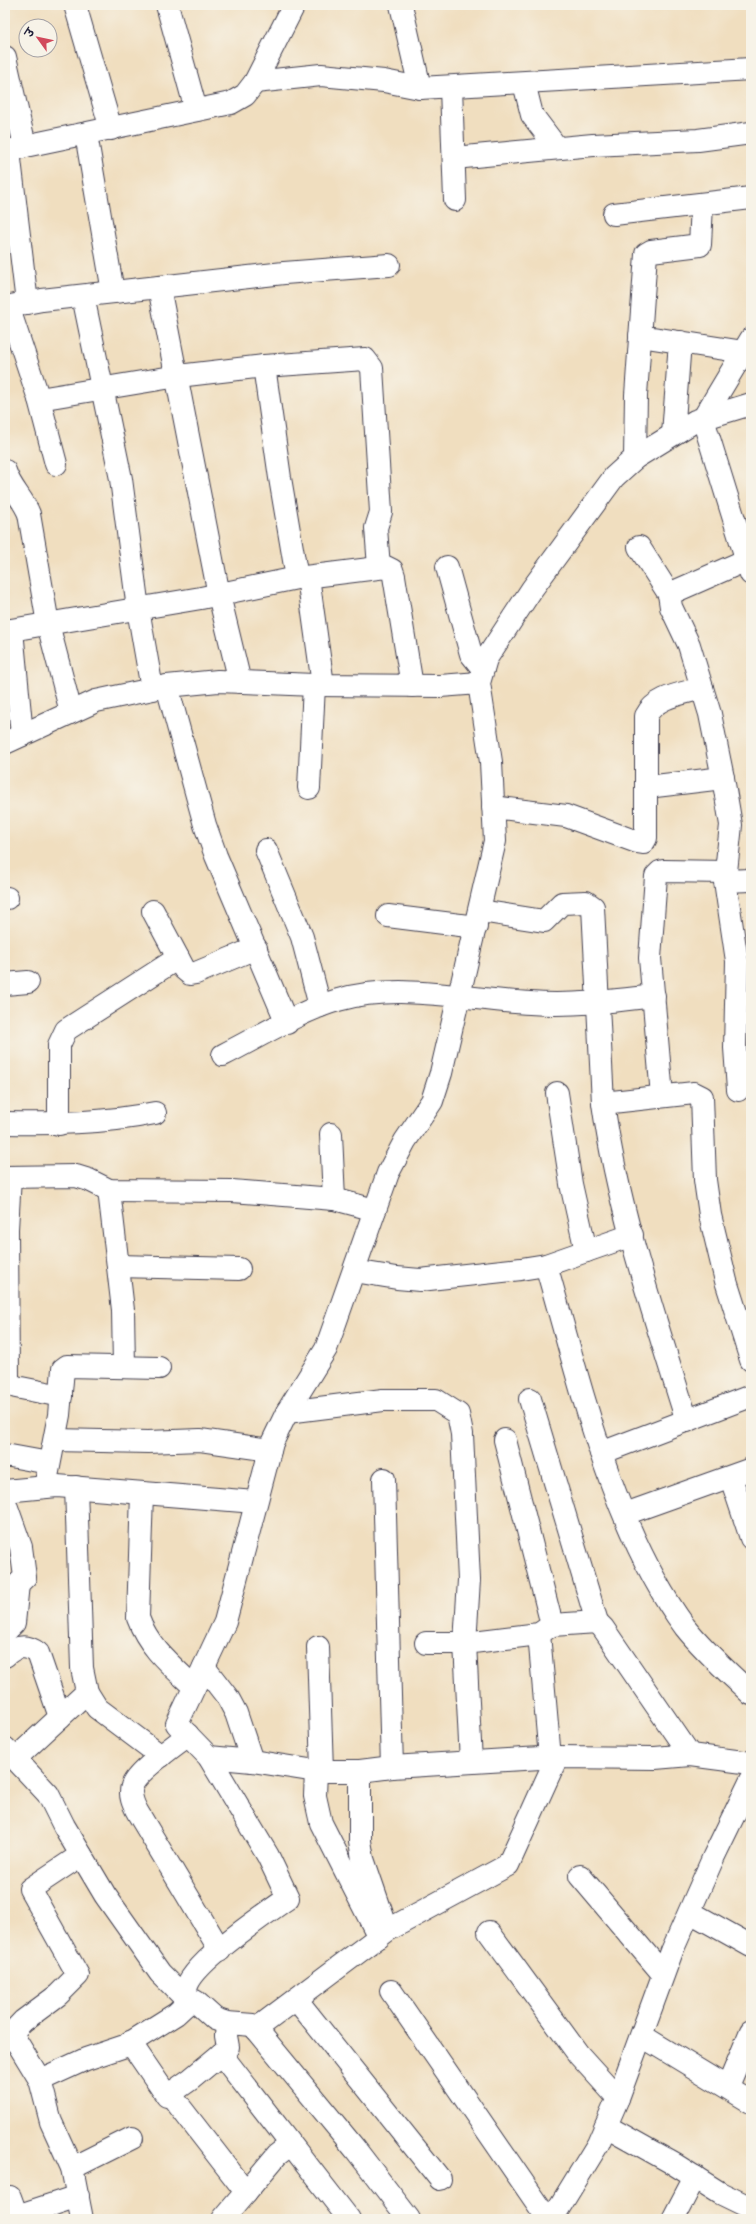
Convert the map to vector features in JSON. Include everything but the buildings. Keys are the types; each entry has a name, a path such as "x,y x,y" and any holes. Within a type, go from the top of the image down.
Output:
{"street":[{"path":"75,5 111,128"},
{"path":"167,5 196,110"},
{"path":"13,150 231,103 245,95 255,82 294,5"},
{"path":"401,5 420,88"},
{"path":"384,81 412,54"},
{"path":"5,57 13,150 13,305 56,464"},
{"path":"255,82 321,75 384,81 420,88 751,70"},
{"path":"524,83 532,115 557,148"},
{"path":"451,87 455,200"},
{"path":"454,158 557,148 698,140 751,133"},
{"path":"86,134 114,292"},
{"path":"614,214 751,198"},
{"path":"635,458 636,395 646,254 651,251 700,245 702,204"},
{"path":"13,305 284,272 389,265"},
{"path":"159,287 178,376 219,595 240,682"},
{"path":"83,296 121,479 138,609 160,688 216,856 287,1023"},
{"path":"640,336 680,342 747,345 703,419 749,564 669,594"},
{"path":"673,434 680,342"},
{"path":"39,399 178,376 264,366 362,358 371,365 381,512 376,528 379,567"},
{"path":"264,366 280,478 303,577 318,685 309,788"},
{"path":"481,676 486,659 532,589 614,477 635,458 695,421 751,404"},
{"path":"5,472 12,488 23,502 29,514 48,624 71,712"},
{"path":"639,547 669,594 671,607 689,645 710,714 723,778 731,825 725,876 744,962 743,1048 738,1090"},
{"path":"412,686 394,576 389,567 303,577 219,595 8,631 13,739 96,700 160,688 218,681 318,685 412,686 481,676"},
{"path":"189,2002 186,1990 193,1976 243,1929 288,1898 268,1856 209,1757 177,1724 225,1622 255,1502 270,1450 287,1412 326,1349 388,1173 405,1141 432,1101 441,1074 460,996 495,841 490,762 481,676 472,654 447,567"},
{"path":"493,807 566,816 640,843 646,838 647,787 645,725 649,710 663,700 702,688"},
{"path":"647,787 723,778"},
{"path":"266,850 302,937 320,1006"},
{"path":"662,1096 650,958 650,936 658,874 664,871 725,876 751,880"},
{"path":"388,916 544,921 562,903 586,902 591,905 594,912 597,1002 603,1103 607,1134 646,1290 687,1420"},
{"path":"153,911 184,969 193,974 256,948"},
{"path":"59,1124 59,1045 66,1030 178,958"},
{"path":"5,984 28,982"},
{"path":"223,1055 320,1006 339,1000 383,994 460,996 530,1003 597,1002 654,996"},
{"path":"557,1093 571,1184 586,1251"},
{"path":"603,1103 694,1093 702,1097 705,1180 710,1215 726,1280 751,1360"},
{"path":"5,1123 59,1124 122,1120 155,1113"},
{"path":"331,1134 334,1199"},
{"path":"61,1396 16,1387 10,1384 8,1379 8,1177 76,1176 89,1180 109,1190 232,1191 334,1199 375,1210"},
{"path":"109,1190 124,1332 124,1367"},
{"path":"354,1271 420,1280 546,1265 632,1235"},
{"path":"546,1265 601,1453 642,1554 668,1601 686,1628 751,1694"},
{"path":"118,1266 238,1269"},
{"path":"45,1487 55,1440 61,1396 62,1372 65,1367 159,1368"},
{"path":"601,1453 751,1396"},
{"path":"530,1399 597,1622 603,1628 690,1755"},
{"path":"287,1412 383,1400 436,1400 458,1414 462,1434 468,1580 465,1643 471,1762"},
{"path":"55,1440 148,1442 200,1440 270,1450"},
{"path":"256,2028 383,1934 508,1865 554,1758 545,1629 505,1440"},
{"path":"5,1455 49,1463"},
{"path":"625,1514 731,1478 751,1469"},
{"path":"731,1478 746,1511 751,1538"},
{"path":"384,1479 392,1767"},
{"path":"5,1491 45,1487 76,1488 255,1502"},
{"path":"76,1488 82,1668 87,1692 97,1708 161,1756"},
{"path":"142,1493 138,1618 142,1630 156,1650 194,1687"},
{"path":"5,1502 18,1536 14,1566 25,1577 18,1584 14,1623 5,1632"},
{"path":"426,1643 465,1643 545,1629 597,1622"},
{"path":"5,1656 23,1647 32,1648 38,1653 60,1717"},
{"path":"318,1647 319,1771 315,1796 321,1823 383,1934"},
{"path":"204,1666 233,1708 252,1761"},
{"path":"87,1692 60,1717 10,1754 48,1794 81,1855 105,1895 160,1973 189,2002"},
{"path":"188,1735 161,1756 134,1781 131,1791 133,1803 220,1950"},
{"path":"209,1757 252,1761 319,1771 360,1771 392,1767 554,1758 655,1758 690,1755 751,1763"},
{"path":"360,1771 360,1841 363,1859 383,1934"},
{"path":"552,2219 598,2144 618,2098 664,1974 690,1912 751,1780"},
{"path":"81,1855 30,1889 78,1975 58,1995 23,2021 8,2037 40,2080 51,2122 72,2168 82,2219"},
{"path":"580,1876 664,1974"},
{"path":"690,1912 751,1946"},
{"path":"489,1932 551,2019 579,2055 618,2098"},
{"path":"391,1990 548,2219"},
{"path":"296,1999 440,2179"},
{"path":"40,2080 86,2059 130,2042 176,2014 189,2002 196,2001 215,2019 227,2023 253,2025 256,2028 356,2150 409,2219"},
{"path":"130,2042 167,2096 191,2079 228,2047 226,2036 227,2023"},
{"path":"728,2086 751,2031"},
{"path":"642,2036 728,2086 751,2102"},
{"path":"221,2054 290,2145 349,2219"},
{"path":"170,2094 246,2192"},
{"path":"606,2126 720,2193 751,2208"},
{"path":"72,2168 132,2138"},
{"path":"223,2219 277,2155 290,2145"},
{"path":"672,2219 695,2177"},
{"path":"15,2210 78,2196"}]}
